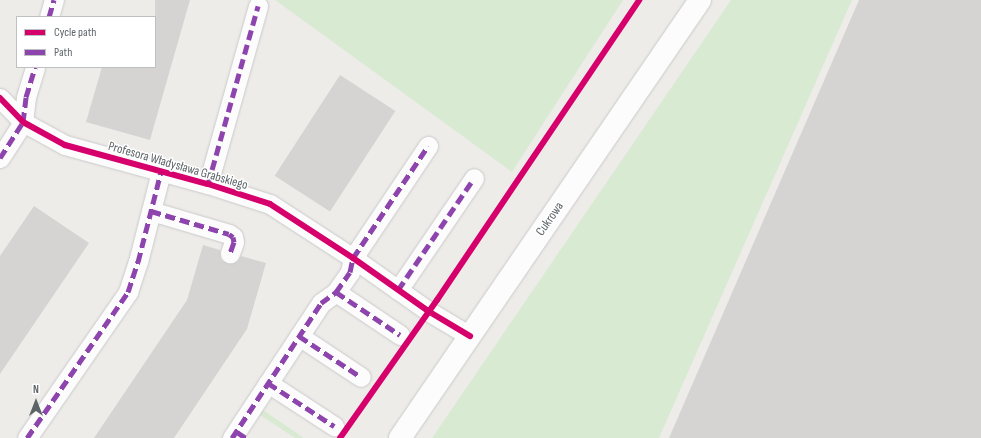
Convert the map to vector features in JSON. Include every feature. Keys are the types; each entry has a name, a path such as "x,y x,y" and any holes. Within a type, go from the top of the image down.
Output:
{"street":[{"path":"49,16 54,0"},
{"name":"Cukrowa","path":"400,438 700,0"},
{"name":"Profesora Władysława Grabskiego","path":"208,184 258,6"},
{"path":"0,158 24,122 26,98 35,68"},
{"name":"Profesora Władysława Grabskiego","path":"0,98 24,122 65,146 208,184 270,204 353,258 398,290 470,336"},
{"path":"238,436 268,383 321,303 336,292 350,272 353,258 428,146"},
{"name":"Profesora Władysława Grabskiego","path":"27,438 128,292 138,262 161,172"},
{"path":"398,290 474,178"},
{"path":"151,211 229,234 233,237 234,242 230,253"},
{"path":"336,292 400,335"},
{"path":"299,336 361,377"},
{"path":"268,383 334,426"}],"green space":[{"path":"275,0 623,0 512,172"},
{"path":"731,0 852,0 659,438 432,438"},
{"path":"263,410 304,438 295,438 260,415"}],"building":[{"path":"155,0 190,0 150,140 86,122 102,68 156,68"},
{"path":"859,0 981,0 981,438 669,438"},
{"path":"340,75 395,111 330,212 275,176"},
{"path":"34,206 89,243 0,374 0,256"},
{"path":"203,245 220,250 221,260 227,263 237,262 241,256 266,263 247,329 174,438 94,438 187,300"}],"marked path":[{"path":"49,16 54,0"},
{"path":"208,184 258,6"},
{"path":"0,158 23,122 26,97 35,68"},
{"path":"232,438 321,303 336,292 350,272 353,258 428,146"},
{"path":"27,438 128,292 138,262 161,172"},
{"path":"398,290 474,178"},
{"path":"151,211 229,234 233,237 234,242 230,253"},
{"path":"336,292 400,335"},
{"path":"299,336 361,377"},
{"path":"268,383 334,426"},
{"path":"237,432 246,438"}],"cycle path":[{"path":"340,438 437,300 639,0"},
{"path":"0,98 23,122 65,145 208,184 270,204 353,258 428,311 470,336"}]}
